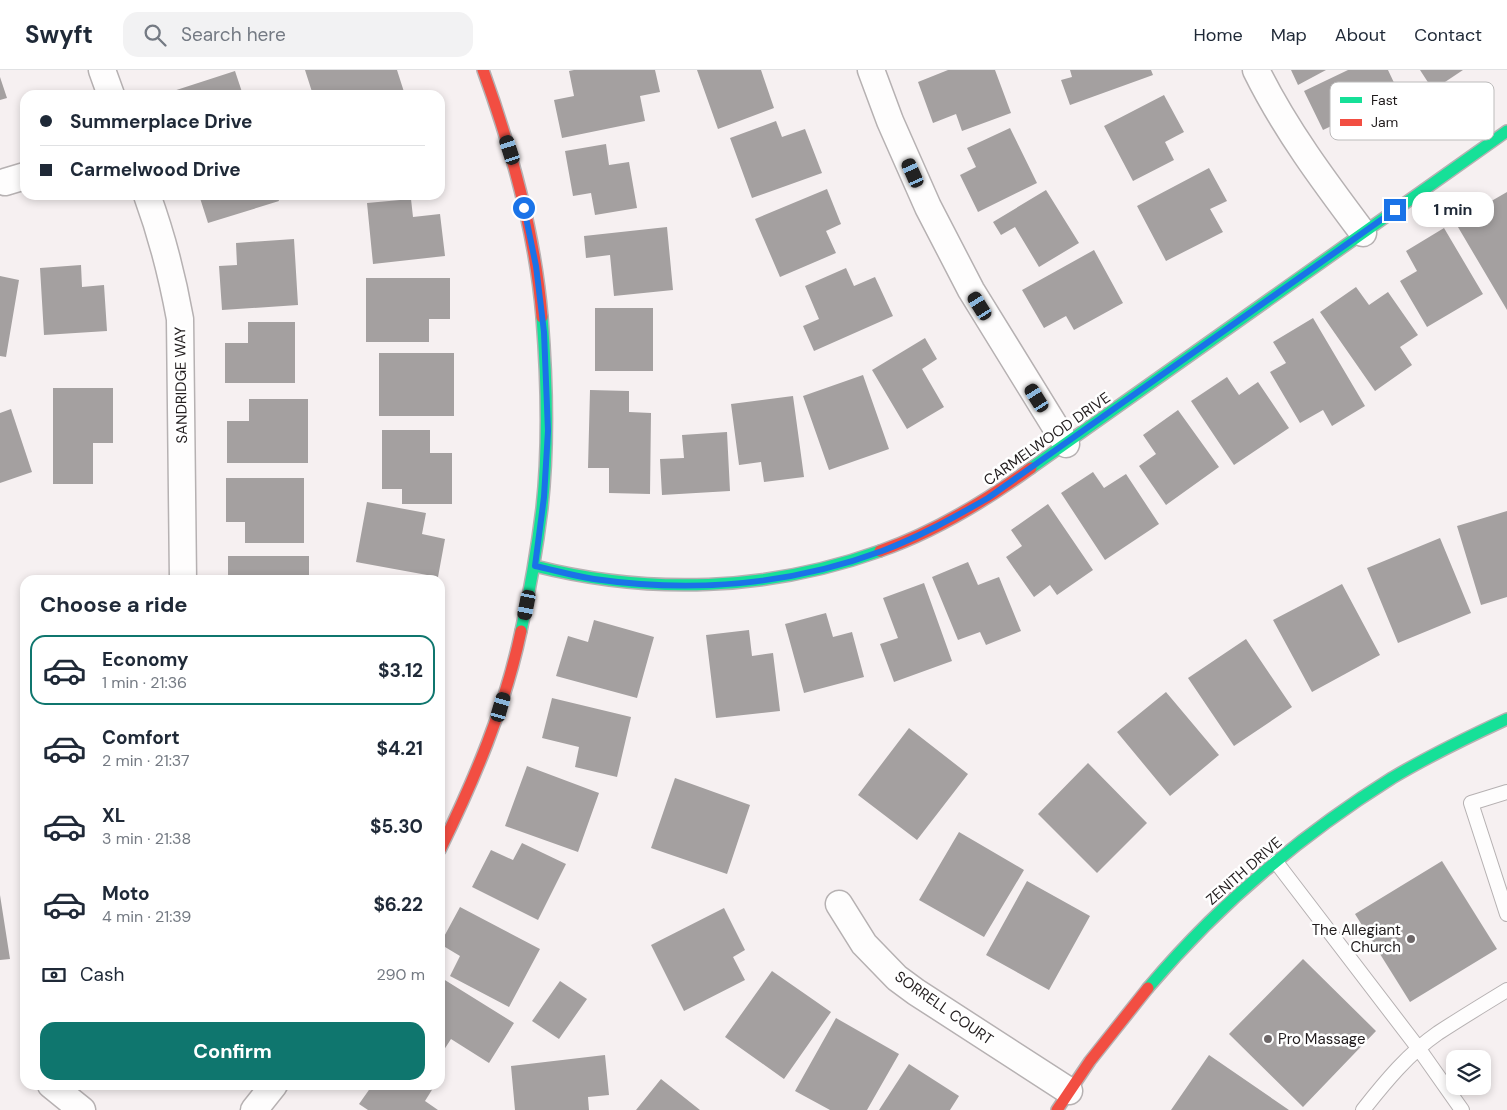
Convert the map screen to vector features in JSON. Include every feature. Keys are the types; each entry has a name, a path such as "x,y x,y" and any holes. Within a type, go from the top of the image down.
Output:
{"street":[{"path":"102,70 109,90"},
{"path":"445,840 465,800 501,707 519,644 535,566 544,497 548,431 544,332 536,266 516,169 484,70"},
{"path":"871,70 890,121 928,207 971,290 1066,444"},
{"path":"1256,70 1312,166 1363,233"},
{"name":"CARMELWOOD DRIVE","path":"535,566 593,579 661,586 710,586 769,581 826,569 882,551 936,528 988,498 1066,444 1507,131"},
{"name":"SANDRIDGE WAY","path":"149,200 173,276 180,319 183,575"},
{"name":"ZENITH DRIVE","path":"1063,1101 1124,1016 1171,960 1221,909 1276,862 1333,818 1393,778 1456,743 1507,718"},
{"name":"SORRELL COURT","path":"839,904 864,944 897,978 1063,1101"},
{"path":"58,1090 82,1110"},
{"path":"254,1110 270,1090"}],"lane":[{"path":"1507,792 1471,802 1507,914"},
{"path":"1276,862 1419,1048 1462,1110"},
{"path":"1363,1110 1386,1080 1419,1048 1437,1034 1507,990"}],"building":[{"path":"305,70 397,70 403,90 311,90"},
{"path":"655,70 660,92 640,96 645,121 562,138 554,100 574,96 569,71"},
{"path":"697,70 761,70 774,108 718,129"},
{"path":"948,70 995,70 1011,113 962,131 956,114 933,123 918,82"},
{"path":"1070,70 1151,70 1153,75 1070,105 1061,80 1072,77"},
{"path":"1291,70 1326,70 1298,85"},
{"path":"1348,70 1388,70 1394,82 1330,82 1330,127 1323,130 1304,91"},
{"path":"1420,70 1463,70 1445,82 1428,82"},
{"path":"235,71 241,90 176,90"},
{"path":"0,77 7,98 0,100"},
{"path":"1164,95 1184,132 1165,142 1174,160 1133,181 1104,126"},
{"path":"776,121 782,137 805,129 822,173 752,198 730,138"},
{"path":"1010,128 1037,183 978,212 960,175 976,167 967,148"},
{"path":"606,144 609,165 629,162 637,208 595,215 591,193 573,196 565,151"},
{"path":"1209,168 1227,201 1210,209 1223,232 1166,261 1137,206"},
{"path":"827,189 841,224 826,231 836,253 780,277 755,219"},
{"path":"1046,190 1079,243 1039,267 1015,227 1001,235 993,222"},
{"path":"1507,192 1507,310 1455,222"},
{"path":"201,200 279,201 208,223"},
{"path":"411,200 413,217 440,214 445,256 373,264 367,203"},
{"path":"667,227 673,290 614,296 610,255 586,258 584,236"},
{"path":"1444,228 1483,294 1427,327 1400,281 1417,271 1406,251"},
{"path":"294,239 298,305 222,310 219,266 237,265 236,243"},
{"path":"1094,250 1123,303 1074,330 1066,316 1044,328 1022,290"},
{"path":"81,265 82,287 104,285 107,331 44,335 40,268"},
{"path":"846,268 854,286 875,277 893,316 814,351 803,326 819,319 805,286"},
{"path":"0,276 19,280 6,357 0,356"},
{"path":"366,278 450,278 450,319 429,319 429,342 366,342"},
{"path":"1356,287 1369,305 1388,292 1418,335 1400,347 1412,365 1375,391 1320,312"},
{"path":"595,308 653,308 653,371 595,371"},
{"path":"1313,318 1365,406 1332,426 1323,410 1300,423 1270,372 1286,363 1273,342"},
{"path":"248,322 295,322 295,383 225,383 225,343 248,343"},
{"path":"925,338 937,359 922,369 944,407 907,429 872,370"},
{"path":"379,353 454,353 454,416 379,416"},
{"path":"863,375 889,449 829,470 803,396"},
{"path":"1227,377 1239,395 1258,382 1289,428 1234,465 1191,401"},
{"path":"53,388 113,388 113,443 93,443 93,484 53,484"},
{"path":"590,390 629,391 629,412 651,413 650,494 609,493 609,468 588,468"},
{"path":"793,396 804,477 764,482 761,462 739,465 731,404"},
{"path":"249,399 308,399 308,463 227,463 227,421 249,421"},
{"path":"11,409 32,472 0,483 0,413"},
{"path":"1178,410 1219,467 1166,505 1139,466 1156,454 1143,435"},
{"path":"382,430 430,430 430,453 452,453 452,504 402,504 402,489 382,489"},
{"path":"727,432 730,491 662,495 660,459 684,458 682,435"},
{"path":"1093,472 1104,488 1126,474 1159,524 1105,560 1061,493"},
{"path":"226,478 304,478 304,543 245,543 245,522 226,522"},
{"path":"367,502 426,513 422,534 445,539 438,575 427,575 356,562"},
{"path":"1048,504 1093,570 1057,595 1050,585 1034,597 1006,557 1022,546 1011,530"},
{"path":"1507,511 1507,597 1481,605 1457,526"},
{"path":"1440,538 1471,613 1398,643 1367,568"},
{"path":"228,556 309,556 309,575 228,575"},
{"path":"968,562 978,585 999,577 1021,631 986,645 980,632 958,640 932,577"},
{"path":"924,583 952,661 894,682 880,644 898,638 883,598"},
{"path":"1342,584 1380,655 1312,692 1273,620"},
{"path":"826,613 833,637 852,632 864,677 804,693 785,624"},
{"path":"594,620 654,637 637,698 556,676 568,636 588,642"},
{"path":"749,630 752,656 773,653 780,711 716,718 706,635"},
{"path":"1246,639 1292,707 1234,746 1188,678"},
{"path":"1166,692 1219,755 1170,796 1117,732"},
{"path":"552,698 631,717 617,777 575,767 579,747 542,738"},
{"path":"909,728 968,774 917,840 858,795"},
{"path":"1088,763 1147,823 1097,873 1038,814"},
{"path":"527,766 599,793 578,852 505,826"},
{"path":"675,778 750,805 727,874 651,848"},
{"path":"959,832 1024,870 984,937 919,900"},
{"path":"522,843 566,864 538,920 472,887 491,850 513,860"},
{"path":"1442,861 1497,949 1410,1002 1355,914"},
{"path":"1027,881 1090,916 1049,990 986,955"},
{"path":"0,895 10,959 0,960"},
{"path":"460,907 540,949 509,1007 450,976 460,956 445,947 445,935"},
{"path":"724,908 745,950 733,957 745,980 684,1011 651,945"},
{"path":"1303,959 1376,1031 1303,1107 1229,1034"},
{"path":"772,971 831,1012 784,1079 725,1037"},
{"path":"445,980 514,1023 489,1063 451,1039 445,1048"},
{"path":"560,981 587,999 559,1039 532,1021"},
{"path":"836,1018 899,1054 867,1110 830,1110 795,1091"},
{"path":"605,1055 609,1095 588,1097 589,1110 515,1110 511,1066"},
{"path":"1209,1055 1289,1110 1171,1110"},
{"path":"909,1064 959,1096 950,1110 879,1110"},
{"path":"661,1079 700,1110 636,1110"},
{"path":"369,1090 432,1090 425,1101 438,1110 368,1110 359,1104"}],"traffic: fast":[{"path":"1031,468 1507,131"},
{"path":"521,631 536,554 546,460 545,364 542,317"},
{"path":"535,566 622,582 665,585 709,584 752,581 795,574 838,564 880,551"},
{"path":"1148,988 1175,957 1232,900 1262,873 1325,823 1392,778 1449,747 1507,719"}],"traffic: jam":[{"path":"483,70 513,161 521,192 534,254 542,317"},
{"path":"880,551 920,535 959,515 1031,468"},
{"path":"445,839 465,797 497,716 521,631"},
{"path":"1057,1110 1090,1061 1148,988"}],"place":[{"name":"The Allegiant Church","path":"1411,939"},
{"name":"Pro Massage","path":"1268,1039"}],"route":[{"path":"524,208 536,266 544,332 548,431 544,497 535,566 593,579 651,586 710,586 769,581 826,569 882,551 936,528 988,498 1066,444 1395,210"}]}
